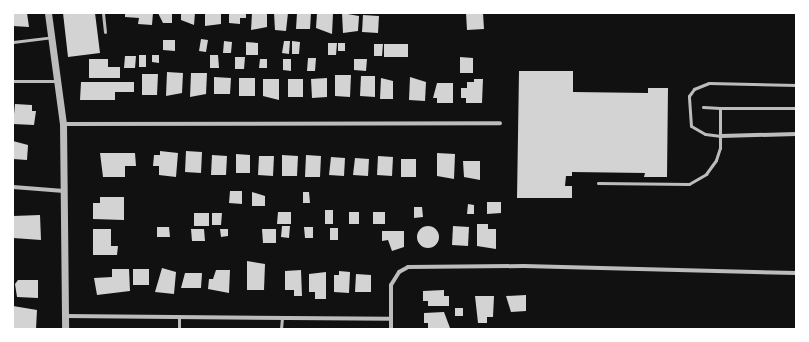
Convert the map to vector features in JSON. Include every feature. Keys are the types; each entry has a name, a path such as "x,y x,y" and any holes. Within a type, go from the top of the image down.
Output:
{"street":[{"path":"48,13 62,124 65,191 65,329"},
{"path":"62,124 500,123"},
{"path":"721,136 796,134"},
{"path":"13,187 65,191"},
{"path":"391,329 391,285 399,272 408,267 524,266 796,273"},
{"path":"65,316 391,319"}],"lane":[{"path":"103,13 105,32"},
{"path":"13,42 51,37"},
{"path":"13,81 57,81"},
{"path":"721,136 704,134 691,126 689,96 694,89 709,83 796,85"},
{"path":"703,107 796,108"},
{"path":"598,183 689,184 706,174 716,160 721,136 720,108"},
{"path":"179,317 179,329"},
{"path":"281,329 282,318"}],"building":[{"path":"13,13 27,13 29,27 13,26"},
{"path":"63,13 95,13 100,53 68,57"},
{"path":"125,13 153,13 152,25 138,24 139,18 125,17"},
{"path":"158,13 172,13 172,23 163,23"},
{"path":"181,13 195,13 194,25 181,20"},
{"path":"205,13 221,13 221,24 205,26"},
{"path":"229,13 246,13 246,18 240,18 240,24 229,23"},
{"path":"252,13 267,13 267,27 251,30"},
{"path":"274,13 288,13 286,31 275,30"},
{"path":"297,13 311,13 310,29 296,29"},
{"path":"317,13 333,14 332,34 316,28"},
{"path":"342,13 359,16 358,31 343,33"},
{"path":"466,13 483,13 484,29 467,30"},
{"path":"363,15 379,16 378,33 362,32"},
{"path":"201,39 208,40 206,52 199,51"},
{"path":"163,40 175,40 175,51 163,50"},
{"path":"224,41 232,42 231,53 223,53"},
{"path":"284,41 290,41 289,54 282,53"},
{"path":"292,41 300,42 299,54 292,54"},
{"path":"246,42 258,43 258,55 246,55"},
{"path":"328,43 337,43 336,55 328,55"},
{"path":"338,43 345,43 345,51 338,51"},
{"path":"374,44 383,44 382,56 374,56"},
{"path":"384,44 408,44 408,57 384,57"},
{"path":"139,55 146,55 146,67 139,67"},
{"path":"152,55 159,55 159,63 152,62"},
{"path":"210,55 218,55 219,68 210,68"},
{"path":"125,56 136,56 135,68 124,68"},
{"path":"235,57 245,57 244,69 235,69"},
{"path":"460,57 473,58 473,73 460,73"},
{"path":"308,58 316,58 315,71 307,71"},
{"path":"89,59 108,59 108,67 120,67 120,78 89,78"},
{"path":"260,59 267,59 267,68 259,68"},
{"path":"283,59 291,59 291,71 283,70"},
{"path":"354,59 367,59 366,71 354,70"},
{"path":"519,71 573,71 573,92 648,93 648,88 668,88 667,177 644,177 645,173 572,172 572,176 566,176 565,186 572,186 572,198 517,198"},
{"path":"167,72 183,73 182,93 166,96"},
{"path":"191,73 207,73 206,94 190,97"},
{"path":"142,74 158,74 157,95 142,95"},
{"path":"335,75 351,75 350,97 335,96"},
{"path":"361,76 375,76 375,97 360,96"},
{"path":"214,77 231,78 230,94 214,94"},
{"path":"410,77 426,82 425,101 409,100"},
{"path":"239,78 255,78 255,96 239,96"},
{"path":"327,78 327,97 312,98 311,79"},
{"path":"381,78 393,81 393,99 380,99"},
{"path":"263,79 279,79 279,100 263,96"},
{"path":"288,79 303,79 303,97 288,97"},
{"path":"474,79 483,79 482,103 466,103 466,98 461,98 461,88 467,88 467,82 474,82"},
{"path":"81,82 134,82 134,92 115,92 115,100 80,100"},
{"path":"437,83 453,83 453,103 437,103 437,98 433,98"},
{"path":"15,104 32,105 32,111 36,111 34,125 13,124"},
{"path":"13,141 28,145 27,160 13,159"},
{"path":"160,151 178,153 176,177 159,175 159,166 153,166 154,155 160,155"},
{"path":"186,151 202,152 201,173 185,172"},
{"path":"100,153 135,153 136,166 125,166 125,177 103,177"},
{"path":"437,153 455,154 454,179 437,176"},
{"path":"236,154 250,155 250,173 236,173"},
{"path":"212,155 227,156 226,175 211,175"},
{"path":"282,155 298,156 297,176 282,176"},
{"path":"306,155 321,156 320,177 305,177"},
{"path":"259,156 274,156 273,176 258,175"},
{"path":"378,156 393,157 392,176 377,175"},
{"path":"331,157 345,158 344,176 329,175"},
{"path":"355,158 369,159 368,176 353,175"},
{"path":"401,159 416,159 416,177 401,177"},
{"path":"463,161 480,161 480,180 464,177"},
{"path":"230,191 242,191 242,204 229,203"},
{"path":"252,192 265,196 265,206 252,206"},
{"path":"303,192 309,192 310,203 303,203"},
{"path":"100,197 124,197 124,220 93,219 93,203 100,203"},
{"path":"487,202 501,202 501,213 487,214"},
{"path":"468,204 474,205 474,214 467,214"},
{"path":"414,207 422,207 423,217 414,218"},
{"path":"325,210 333,210 333,224 325,224"},
{"path":"278,212 291,212 291,224 277,224"},
{"path":"349,212 359,212 359,224 349,224"},
{"path":"373,212 385,212 385,224 373,224"},
{"path":"194,213 209,213 209,226 194,226"},
{"path":"212,213 222,213 221,225 212,225"},
{"path":"40,215 41,240 13,238 13,216"},
{"path":"477,224 488,224 488,229 496,229 496,249 477,246"},
{"path":"282,226 290,226 289,238 281,237"},
{"path":"428,226 436,229 439,237 436,245 428,248 420,245 417,237 420,229"},
{"path":"453,226 469,227 468,246 452,245"},
{"path":"157,227 169,227 170,237 157,237"},
{"path":"304,227 313,227 313,238 305,238"},
{"path":"330,228 338,228 338,240 330,240"},
{"path":"93,229 111,229 111,246 118,246 117,255 93,255"},
{"path":"191,229 204,229 205,241 192,241"},
{"path":"220,229 228,229 228,236 221,237"},
{"path":"262,229 276,229 276,243 263,243"},
{"path":"382,231 404,231 404,247 392,251 388,240 382,241"},
{"path":"247,261 265,264 264,290 247,290"},
{"path":"162,268 176,272 174,294 155,292"},
{"path":"112,269 129,269 130,291 97,295 94,278 112,277"},
{"path":"133,269 149,269 149,285 133,285"},
{"path":"216,270 230,270 229,293 208,289 209,279 213,279"},
{"path":"301,270 302,296 294,296 294,290 285,290 285,271"},
{"path":"339,271 350,272 349,293 334,292 334,275 339,275"},
{"path":"326,272 326,299 315,299 315,292 309,292 309,274"},
{"path":"185,273 202,273 201,288 181,288"},
{"path":"356,274 371,275 371,292 355,292"},
{"path":"18,280 38,280 38,298 17,297 15,284"},
{"path":"444,290 444,296 449,296 449,306 428,306 428,301 423,301 423,291"},
{"path":"526,295 526,311 511,312 506,296"},
{"path":"475,296 494,296 493,317 487,317 487,323 478,323"},
{"path":"13,306 37,310 36,329 13,329"},
{"path":"455,308 463,308 463,316 455,316"},
{"path":"444,312 450,328 428,328 428,323 424,323 424,313"}]}
